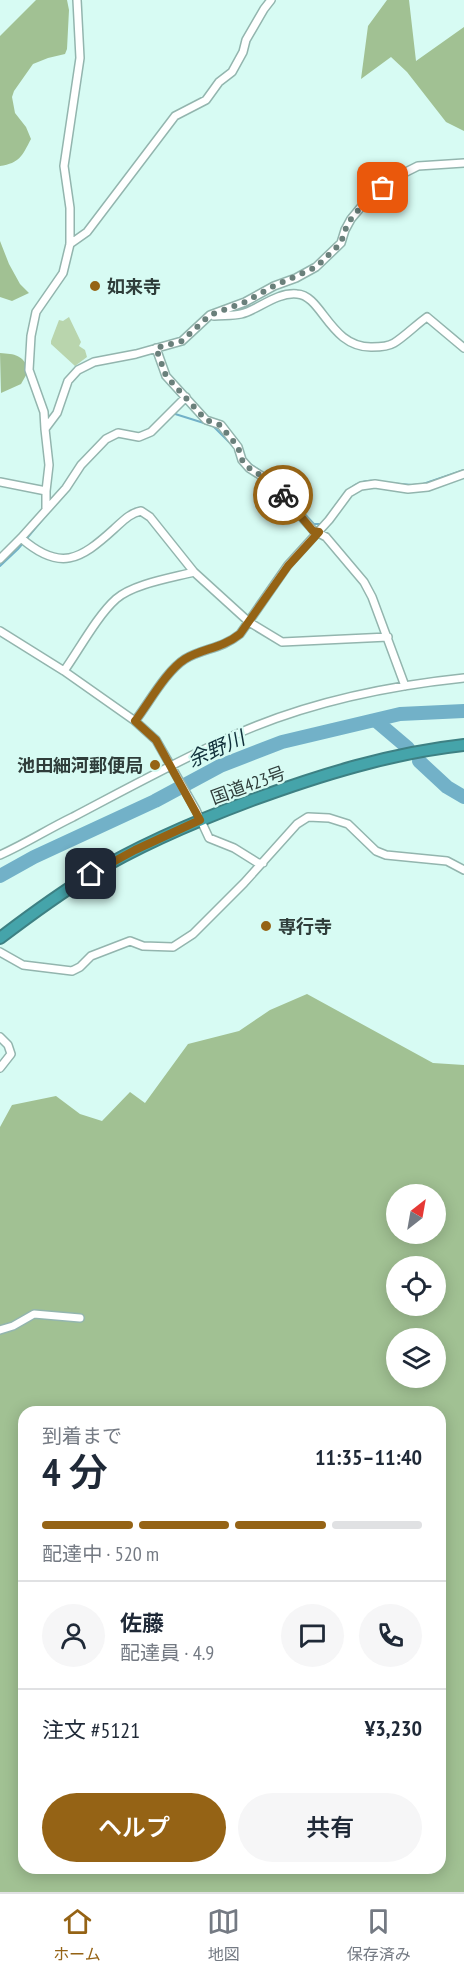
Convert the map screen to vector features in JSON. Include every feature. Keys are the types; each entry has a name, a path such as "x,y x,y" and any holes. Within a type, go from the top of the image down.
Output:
{"highway":[{"name":"国道423号","path":"0,938 58,895 91,874 198,815 385,759 464,745"}],"street":[{"path":"46,508 49,465 44,412 28,370 36,312 63,273 70,244 70,208 64,166 80,58 77,0"},
{"path":"70,244 87,232 176,116 206,100 219,82 232,72 243,52 246,40 271,0"},
{"path":"45,429 57,413 68,381 78,370 94,362 182,341 210,315 245,302 316,267 341,243 351,219 366,201 400,175 418,166 464,163"},
{"path":"210,315 242,314 269,300 296,293 306,296 338,333 362,348 394,343 427,317 464,348"},
{"path":"156,348 166,376 206,420 220,425 238,447 242,460 249,468 271,482 313,531 326,537 364,582 388,637 405,686"},
{"path":"0,559 66,488 81,465 106,439 118,433 140,437 151,432 186,397"},
{"path":"135,721 173,669 186,659 230,642 240,634 288,566 319,532 349,493 361,486 375,484 408,489 428,487 464,474"},
{"path":"0,482 46,491"},
{"path":"21,538 36,552 53,559 68,558 94,547 133,513 141,511 150,517 194,572 249,622 282,642 388,637"},
{"path":"64,671 105,611 117,598 136,588 194,572"},
{"path":"0,631 64,671 135,721 156,740 209,838 234,848 258,862 263,862"},
{"path":"0,855 240,733 286,715 347,697 464,678"},
{"path":"0,952 23,965 72,971 80,967 91,956 129,941 143,946 172,947 193,934 297,824 308,817 329,818 348,824 376,851 386,855 447,861 464,870"},
{"path":"0,1036 8,1045 11,1054 0,1068"},
{"path":"0,1330 13,1326 34,1314 80,1318"}],"green space":[{"path":"36,0 67,0 69,10 67,49 65,54 33,64 14,91 12,97 15,113 26,127 31,139 20,158 0,166 0,36"},
{"path":"387,0 409,0 416,61 464,27 464,131 446,122 407,72 391,57 361,79 368,26"},
{"path":"0,241 20,284 29,293 12,301 0,297"},
{"path":"69,317 81,342 79,346 85,350 87,357 75,366 51,344 59,320 63,321"},
{"path":"0,353 18,356 29,370 21,384 1,393"},
{"path":"307,994 433,1063 464,1065 464,1892 0,1892 0,1127 12,1105 56,1096 80,1114 102,1121 130,1092 145,1103 188,1044 239,1031 270,1010"}],"waterway":[{"path":"172,413 207,424"},
{"path":"212,425 234,447"},
{"path":"250,464 270,477"},
{"path":"388,483 423,484 464,470"},
{"path":"332,510 354,486 374,481"},
{"path":"276,483 314,524 321,524"},
{"path":"0,566 18,549 47,514"},
{"name":"余野川","path":"0,876 34,857 155,801 220,766 282,742 400,714 464,711"},
{"path":"375,720 408,748"},
{"path":"419,761 447,787 464,797"}],"way so far":[{"path":"283,495 271,482 249,468 242,460 238,447 220,425 206,420 166,376 156,348 182,341 210,315 245,302 316,267 341,243 351,219 366,201 383,188"}],"place":[{"name":"如来寺","path":"95,286"},
{"name":"池田細河郵便局","path":"155,765"},
{"name":"専行寺","path":"266,926"}],"route":[{"path":"91,874 135,850 200,820 156,740 135,721 173,669 186,659 230,642 240,634 288,566 319,532 313,531 283,495"}]}
